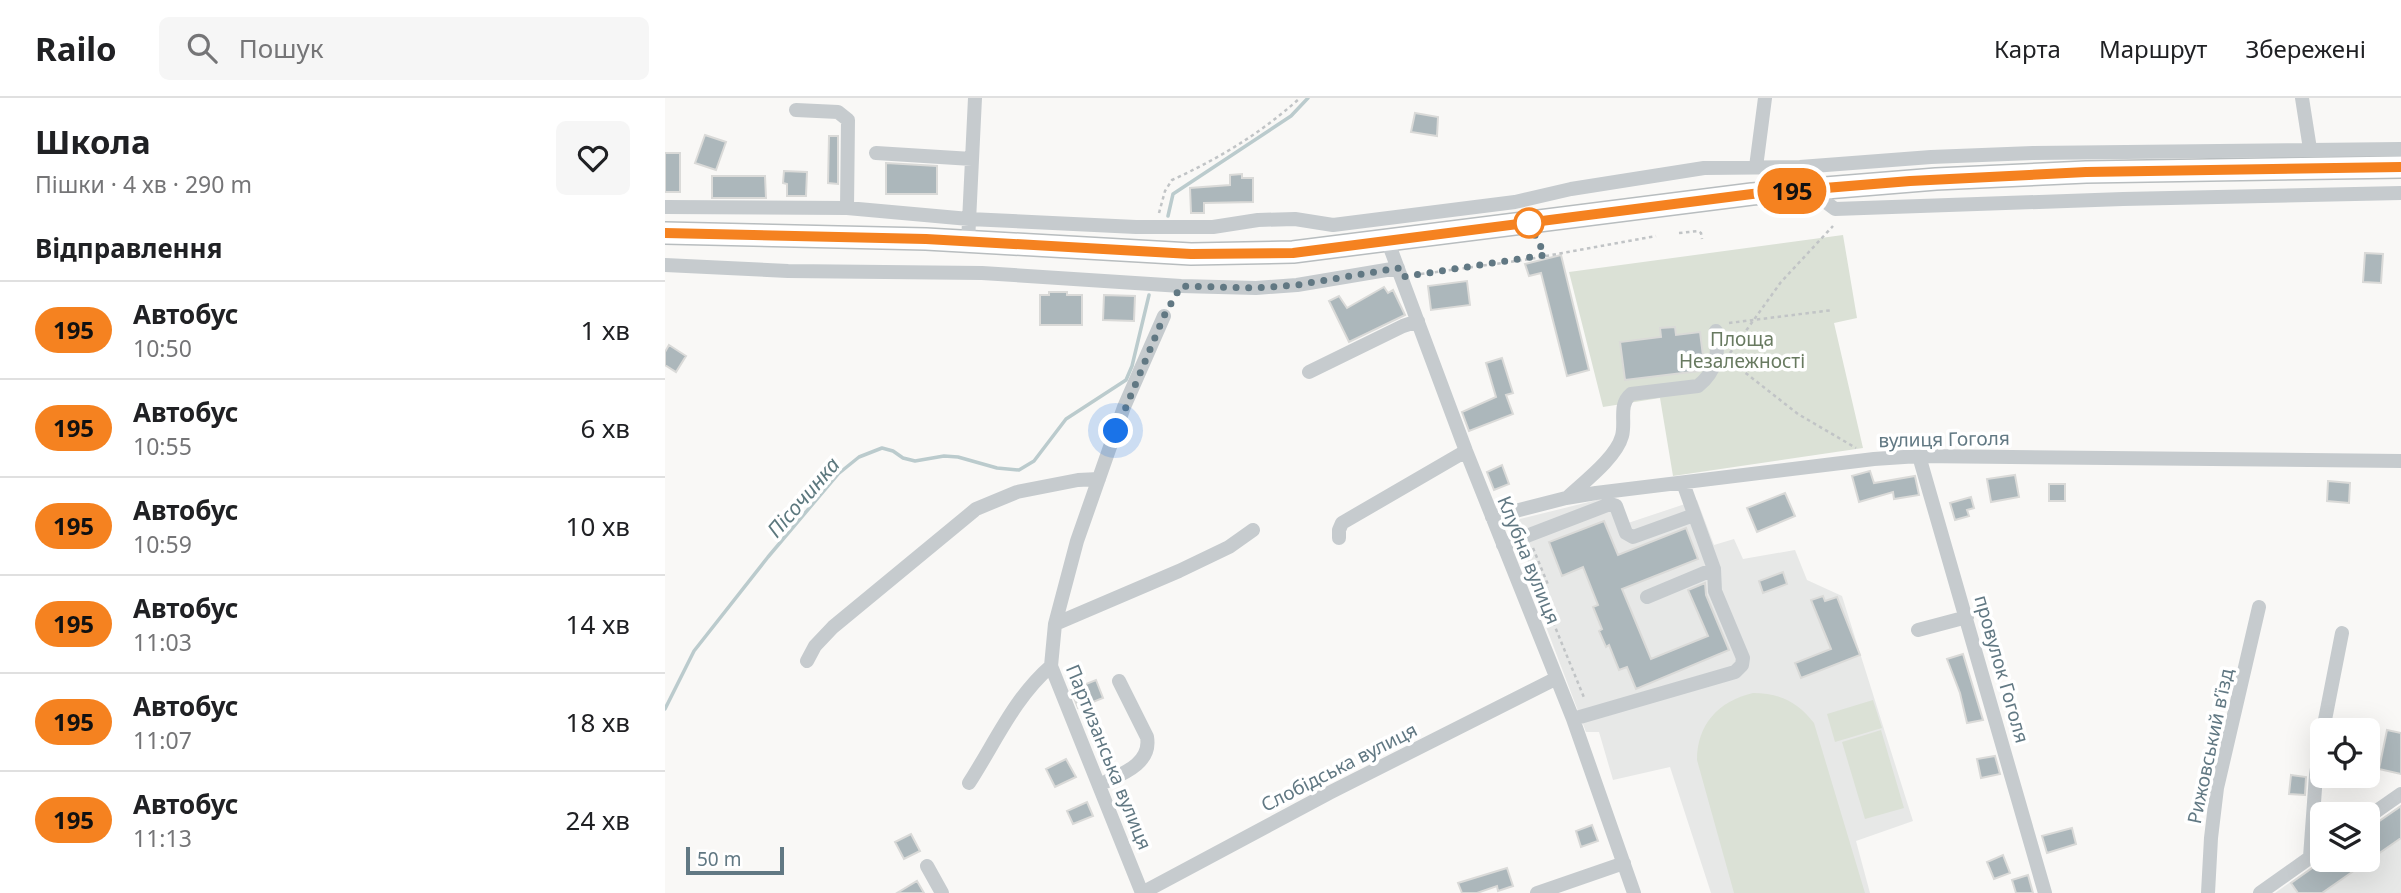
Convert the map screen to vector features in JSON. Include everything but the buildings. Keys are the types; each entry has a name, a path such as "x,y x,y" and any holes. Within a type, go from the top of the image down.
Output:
{"highway":[{"path":"665,233 926,239 1191,254 1293,253 1752,194 1936,179 2086,172 2401,167"}],"street":[{"path":"968,242 975,98"},
{"path":"1756,167 1765,98"},
{"path":"2302,98 2310,149"},
{"path":"796,110 838,112 848,120 847,208"},
{"path":"665,207 847,208 969,219 1156,227 1213,227 1258,220 1295,219 1333,225 1515,202 1571,189 1704,167 1800,167 1931,156 2033,153 2401,149"},
{"path":"876,153 972,159"},
{"path":"1808,189 1835,209 2401,193"},
{"name":"Клубна вулиця","path":"1388,242 1466,451 1573,719 1634,893"},
{"path":"665,265 788,271 982,273 1181,286 1256,288 1400,272"},
{"name":"Партизанська вулиця","path":"1142,893 1058,690 1051,666 1055,624 1077,541 1124,407 1164,316"},
{"path":"1309,372 1418,321"},
{"path":"1566,498 1601,467 1621,441 1626,398 1631,394 1698,386 1706,380 1719,352 1722,327"},
{"path":"1339,538 1342,523 1466,451"},
{"name":"вулиця Гоголя","path":"1492,517 1566,498 1874,458 1919,456 2401,461"},
{"name":"провулок Гоголя","path":"1919,456 2045,893"},
{"path":"807,661 815,646 833,626 976,509 1017,492 1077,480 1099,479"},
{"path":"1573,719 1741,668 1743,658 1715,591 1714,569 1683,483"},
{"path":"1503,545 1610,504 1616,506 1626,533 1633,537 1694,514"},
{"path":"1055,624 1179,571 1229,547 1253,530"},
{"path":"1647,597 1714,569"},
{"name":"Рижовський в’їзд","path":"2208,893 2217,788 2259,607"},
{"path":"1919,630 1967,617"},
{"path":"2326,718 2342,633"},
{"path":"969,783 1006,720 1039,677 1051,666"},
{"name":"Слобідська вулиця","path":"1142,893 1329,793 1555,679"},
{"path":"1099,785 1137,766 1148,743 1119,681"},
{"path":"2380,809 2401,794"},
{"path":"2260,893 2310,857"},
{"path":"1537,893 1624,863"},
{"path":"927,866 941,893"}],"path":[{"path":"1156,227 1165,191 1172,180 1244,142 1300,98"},
{"path":"1833,226 1780,282 1726,358 1798,414 1874,458"},
{"path":"1679,233 1698,231 1702,239"},
{"path":"1400,272 1524,260 1656,236"},
{"path":"1722,327 1833,310"},
{"path":"1524,538 1549,587"},
{"path":"1524,538 1590,713"}],"shaded area":[{"path":"1609,497 1619,499 1628,523 1697,500 1714,545 1734,539 1743,559 1795,550 1807,580 1842,596 1913,821 1856,841 1870,893 1711,893 1670,767 1613,780 1599,732 1586,732 1537,603 1542,598 1512,521"},
{"path":"2401,805 2401,893 2275,893 2310,868 2310,872 2380,872 2380,820"}],"green space":[{"name":"Площа Незалежності","path":"1843,235 1857,318 1834,323 1863,448 1673,476 1660,398 1603,407 1569,272"},
{"path":"1753,693 1787,700 1801,709 1814,723 1865,893 1734,893 1697,760 1698,747 1705,726 1720,708"},
{"path":"1873,700 1882,728 1835,742 1827,714"},
{"path":"1881,730 1904,808 1865,819 1842,742"}],"waterway":[{"name":"Пісочинка","path":"1168,216 1173,194 1291,116 1308,98"},
{"name":"Пісочинка","path":"665,709 694,651 838,474 859,457 882,448 915,461 944,456 958,457 997,468 1019,470 1034,461 1066,419 1126,380 1132,366 1149,295"}],"bus line":[{"name":"195","path":"665,233 926,239 1191,254 1293,253 1752,194 1910,181 2086,172 2401,167"}],"route":[{"path":"1116,431 1164,316 1181,286 1256,288 1297,285 1398,268 1402,277 1545,255 1529,223"}]}
